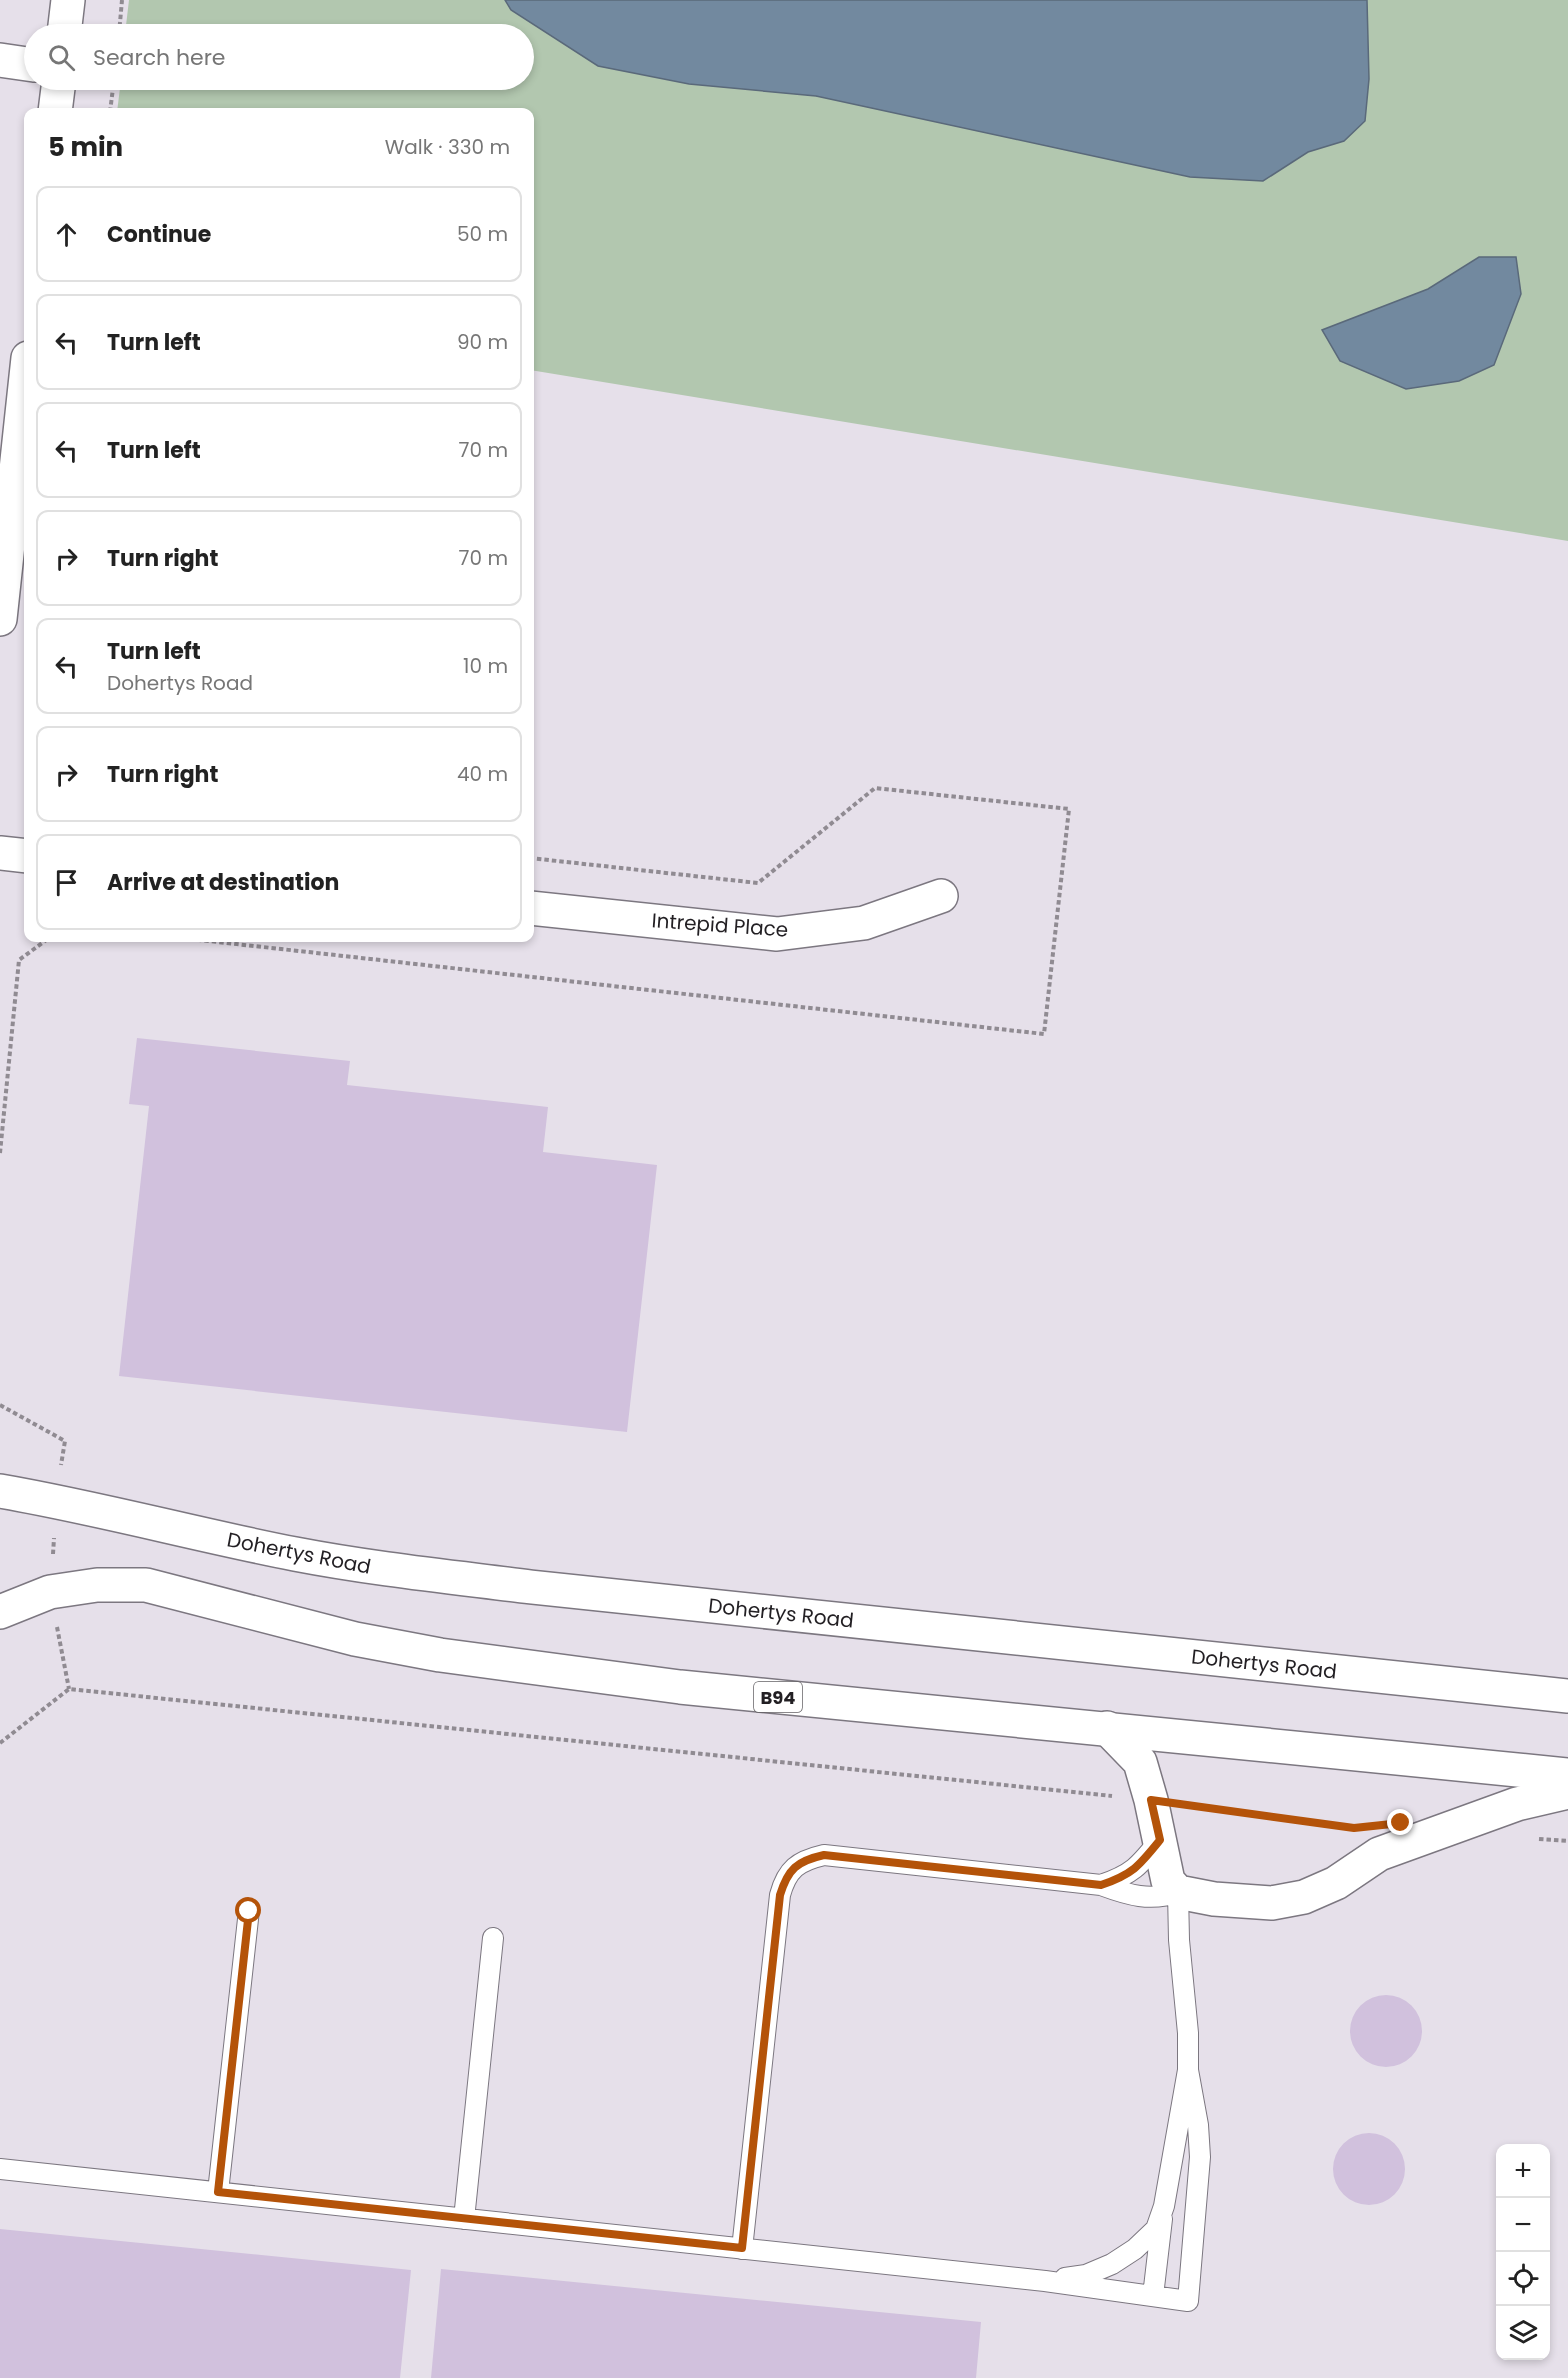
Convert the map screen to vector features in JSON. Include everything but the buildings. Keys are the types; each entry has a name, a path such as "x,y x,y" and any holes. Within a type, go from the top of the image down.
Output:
{"main road":[{"path":"65,24 68,0"},
{"path":"0,60 24,63"},
{"path":"56,108 58,90"},
{"path":"0,619 24,395"},
{"path":"0,853 24,856"},
{"name":"Intrepid Place","path":"534,908 777,934 864,923 942,896"},
{"name":"Dohertys Road","path":"0,1491 56,1501 296,1554 380,1568 543,1588 1568,1696"},
{"name":"B94","path":"0,1612 50,1592 97,1585 146,1585 355,1640 440,1655 681,1687 1568,1775"},
{"path":"1107,1728 1140,1762 1151,1800 1168,1881 1178,1892 1214,1899 1272,1903 1304,1897 1336,1883 1379,1854 1517,1804 1568,1792"}],"lane":[{"path":"1101,1885 1123,1878 1139,1865 1160,1840"},
{"path":"742,2248 780,1895 784,1881 794,1867 807,1859 824,1855 1101,1885 1131,1896 1162,1898 1178,1892 1179,1940 1188,2033 1188,2070 1164,2206 1153,2296"},
{"path":"218,2192 249,1911"},
{"path":"464,2219 493,1938"},
{"path":"0,2169 1045,2281 1188,2301 1200,2157 1198,2125 1188,2070"},
{"path":"1045,2281 1086,2275 1112,2264 1136,2248 1156,2229 1164,2206"}],"path":[{"path":"120,24 122,0"},
{"path":"110,108 113,90"},
{"path":"0,1153 19,960 44,942"},
{"path":"0,1743 69,1689 1151,1800 1354,1828"},
{"path":"1532,1838 1568,1841"}],"green space":[{"path":"129,0 1568,0 1568,541 534,371 534,108 118,108 120,90 534,90 534,24 126,24"}],"water":[{"path":"505,0 1367,0 1369,79 1365,121 1344,141 1308,152 1263,181 1190,177 816,96 689,84 598,66 511,10"},
{"path":"1479,257 1516,257 1521,294 1494,365 1459,381 1406,389 1340,361 1322,330 1428,289"}],"route":[{"path":"249,1911 218,2192 742,2248 780,1895 784,1881 794,1867 807,1859 824,1855 1101,1885 1123,1878 1139,1865 1160,1840 1151,1800 1354,1828 1401,1823"}]}
